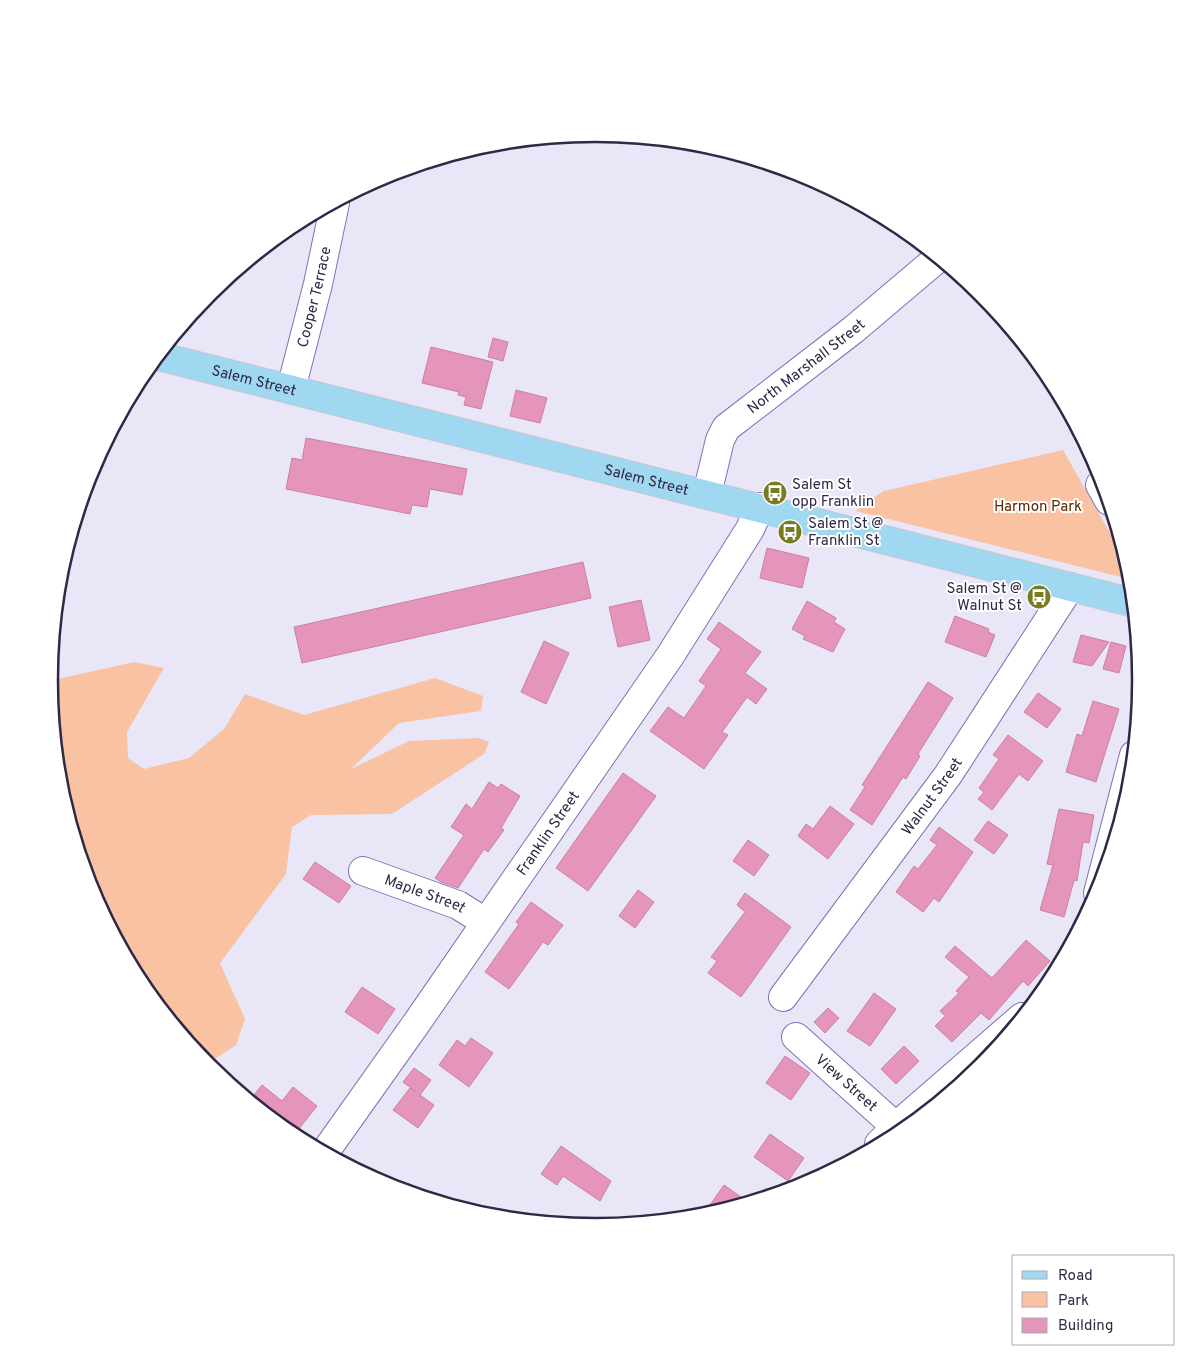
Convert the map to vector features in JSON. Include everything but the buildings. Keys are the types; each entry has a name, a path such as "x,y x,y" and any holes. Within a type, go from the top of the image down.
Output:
{"main road":[{"name":"Salem Street","path":"165,358 1126,601"}],"street":[{"name":"Cooper Terrace","path":"291,389 318,284 333,211"},
{"name":"North Marshall Street","path":"707,494 720,440 726,428 853,330 933,263"},
{"name":"Franklin Street","path":"329,1147 670,656 753,524 760,507"},
{"name":"Walnut Street","path":"783,997 948,775 1070,587"},
{"name":"Maple Street","path":"363,871 458,905 485,922"},
{"name":"View Street","path":"796,1037 885,1133"},
{"path":"921,1107 981,1053"}],"green space":[{"name":"Harmon Park","path":"1063,450 1113,539 1122,577 856,511 863,504 884,491"},
{"path":"134,662 164,668 127,732 128,758 144,769 189,758 224,729 245,694 304,715 435,678 483,696 481,711 399,723 351,769 409,741 478,738 489,742 484,754 392,814 311,815 292,827 286,874 220,963 245,1019 236,1045 214,1059 191,1034 148,979 113,918 98,886 86,853 68,785 62,750 58,679"}],"place":[{"name":"Salem St opp Franklin","path":"775,493"},
{"name":"Salem St @ Franklin St","path":"790,532"},
{"name":"Salem St @ Walnut St","path":"1039,597"}]}
